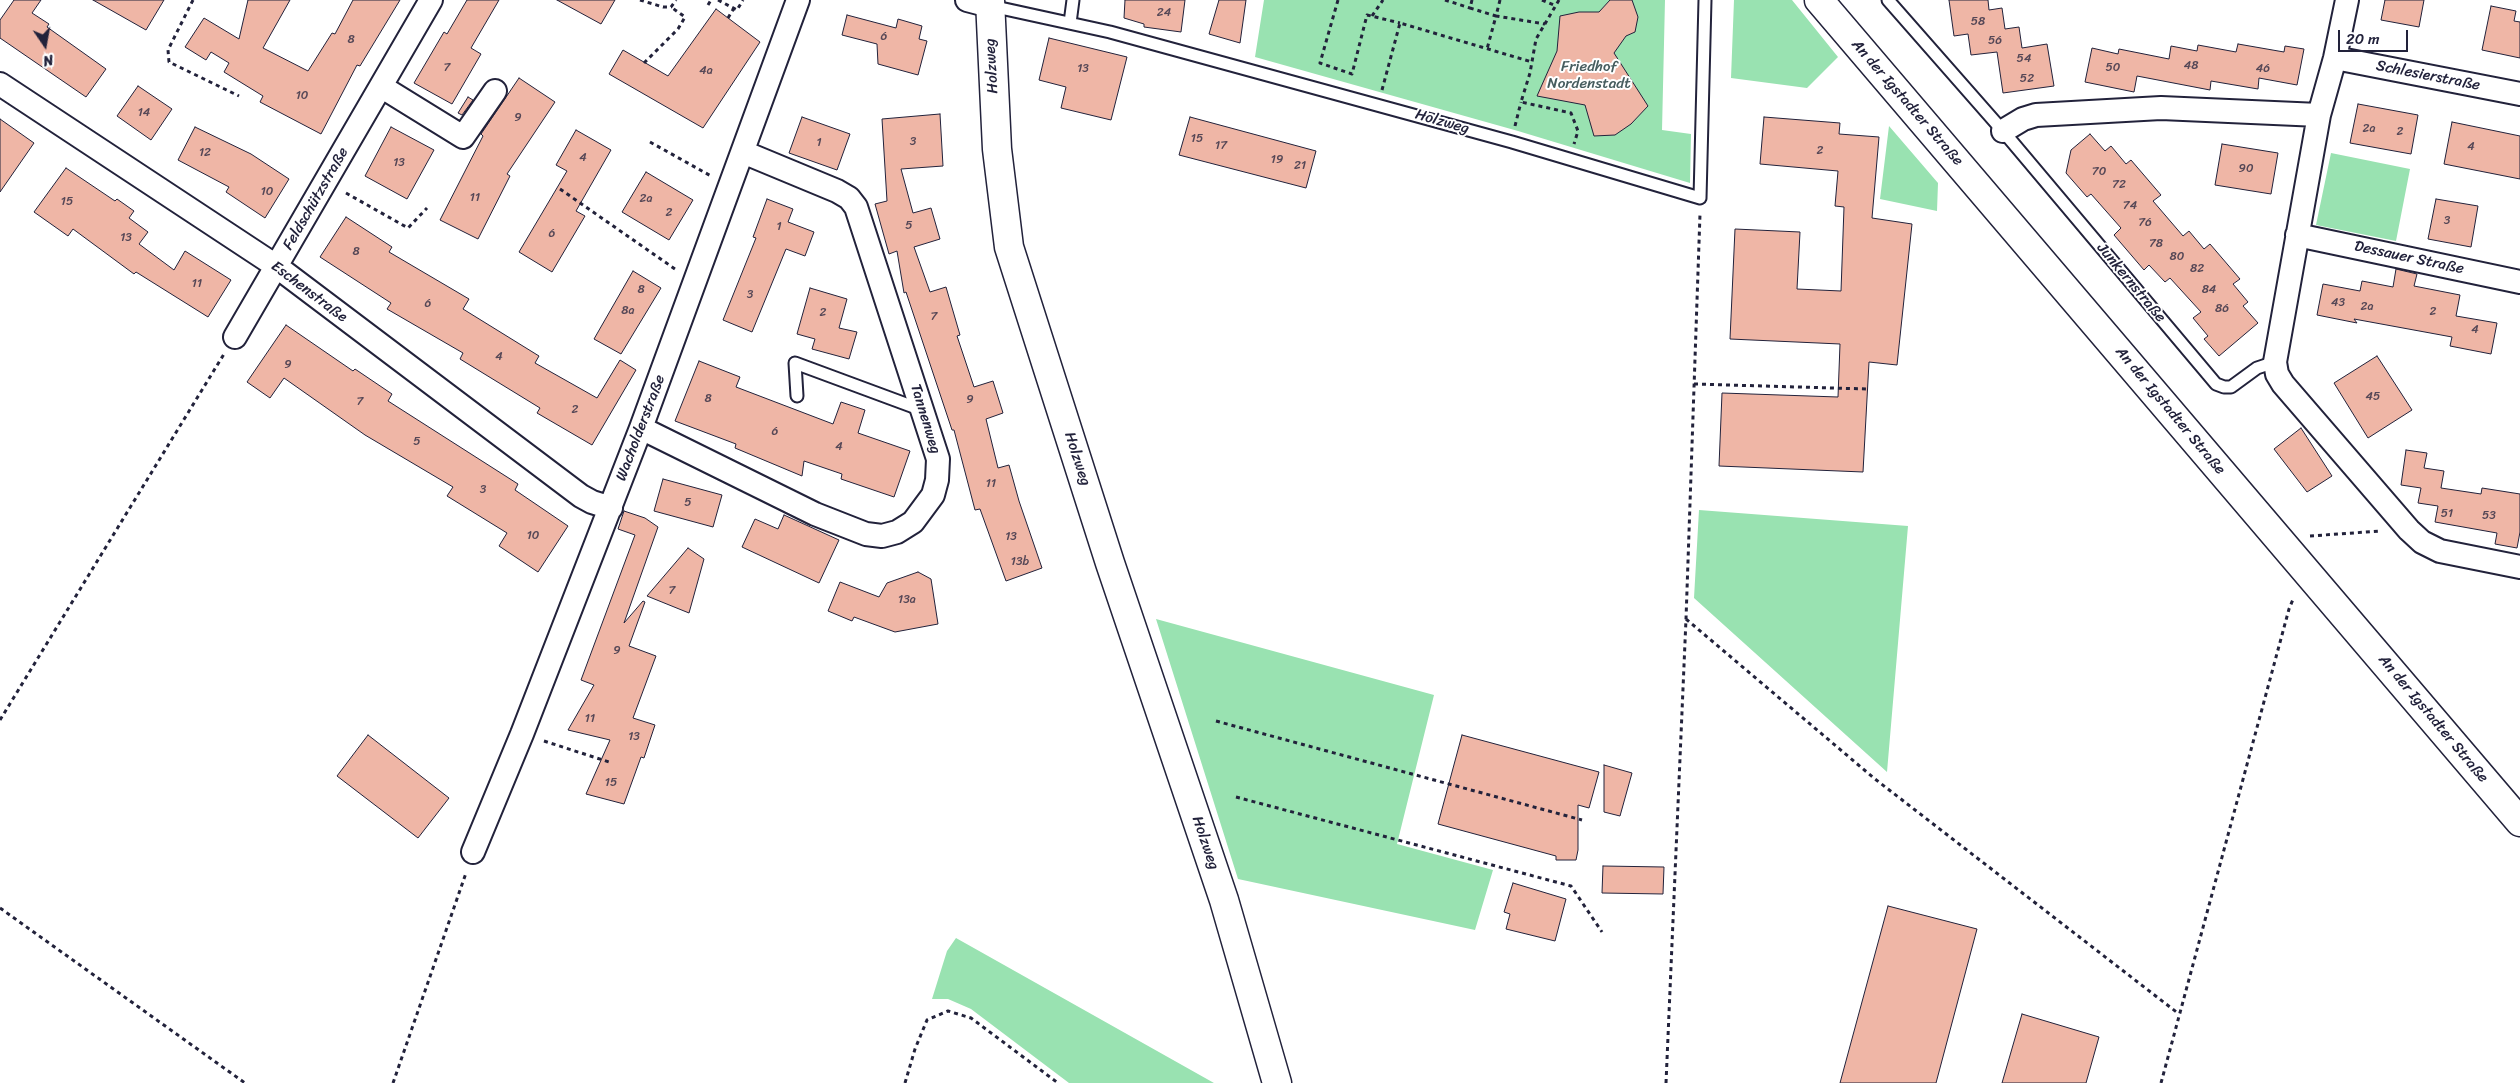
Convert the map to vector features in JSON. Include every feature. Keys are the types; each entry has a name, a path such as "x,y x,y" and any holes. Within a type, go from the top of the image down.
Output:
{"main road":[{"name":"An der Igstadter Straße","path":"1819,0 2520,822"},
{"name":"Holzweg","path":"982,2 1009,247 1110,563 1224,900 1277,1083"}],"street":[{"name":"Feldschützstraße","path":"235,337 431,0"},
{"name":"Wacholderstraße","path":"473,852 522,734 611,508 798,0"},
{"path":"2347,0 2335,58 2319,116 2275,362 2283,384 2409,530 2422,542 2440,551 2520,567"},
{"name":"Schlesierstraße","path":"2335,58 2520,94"},
{"name":"Eschenstraße","path":"0,84 276,266 581,496 611,508"},
{"path":"382,86 463,137 494,91"},
{"path":"2003,131 2022,119 2036,114 2152,109 2319,116"},
{"name":"Tannenweg","path":"641,428 815,514 866,534 882,536 897,532 913,522 933,495 937,480 938,459 924,411 856,207 849,198 837,191 743,152"},
{"name":"Dessauer Straße","path":"2297,235 2520,282"}],"lane":[{"path":"1070,23 1073,0"},
{"path":"1700,198 1705,0"},
{"name":"Junkernstraße","path":"1888,0 2003,131 2216,384 2232,387 2256,368 2275,362"},
{"name":"Holzweg","path":"982,2 1110,32 1378,104 1569,158 1700,198"},
{"path":"797,396 795,363 924,411"}],"path":[{"path":"193,0 168,50 169,62 239,96"},
{"path":"640,0 651,5 671,7 685,17 678,29 644,63"},
{"path":"671,7 676,0"},
{"path":"708,5 711,0"},
{"path":"718,0 737,10 743,0"},
{"path":"1338,0 1320,63 1352,74 1367,15 1532,62"},
{"path":"1372,16 1383,0"},
{"path":"1445,0 1496,16 1545,24"},
{"path":"1470,8 1472,0"},
{"path":"1487,49 1500,0"},
{"path":"1542,0 1556,6"},
{"path":"1512,142 1536,38 1559,0"},
{"path":"728,18 734,8"},
{"path":"1378,104 1400,23"},
{"path":"1521,102 1571,113 1578,131 1569,158"},
{"path":"650,142 729,186"},
{"path":"326,182 408,228 427,208"},
{"path":"560,189 694,282"},
{"path":"1666,1083 1686,619 1700,198"},
{"path":"0,720 235,337"},
{"path":"1694,384 1867,389"},
{"path":"2286,546 2303,538 2325,533 2409,530"},
{"path":"2161,1083 2289,609 2299,588 2310,574"},
{"path":"1686,619 1875,779 2179,1014"},
{"path":"1216,721 1582,820"},
{"path":"522,734 609,762"},
{"path":"1236,797 1571,886 1602,932"},
{"path":"393,1083 473,852"},
{"path":"0,908 246,1083"},
{"path":"905,1083 915,1049 927,1020 948,1012 971,1018 1058,1083"}],"green space":[{"name":"Friedhof Nordenstadt","path":"1264,0 1665,0 1662,130 1691,134 1690,183 1518,131 1255,57"},
{"path":"1734,0 1792,0 1838,57 1807,88 1731,78"},
{"path":"1889,126 1938,183 1937,211 1880,199"},
{"path":"2331,153 2410,169 2396,241 2316,225"},
{"path":"1699,510 1908,526 1887,772 1694,598"},
{"path":"1156,619 1434,695 1397,844 1493,870 1475,930 1238,879"},
{"path":"956,938 1214,1083 1069,1083 971,1009 948,999 932,999 947,951"}],"building":[{"path":"14,0 41,0 32,13 49,24 47,27 106,69 86,97 0,38 0,20"},
{"path":"93,0 164,0 146,30"},
{"path":"248,0 290,0 263,48 308,71 332,33 335,34 353,0 400,0 360,66 357,65 321,134 260,102 263,96 224,72 229,63 211,52 206,60 185,47 204,18 239,39"},
{"path":"467,0 499,0 471,48 481,54 452,104 414,83 444,32 447,34"},
{"path":"557,0 615,0 601,24"},
{"path":"1125,0 1185,0 1181,32 1144,27 1144,24 1124,18"},
{"path":"1219,0 1246,0 1240,43 1209,34"},
{"path":"1610,0 1632,0 1638,17 1635,32 1626,36 1614,53 1648,106 1631,124 1615,135 1594,136 1585,105 1537,96 1557,51 1560,16 1579,12 1599,12"},
{"path":"1949,0 1988,0 1989,10 2002,8 2005,29 2019,27 2022,48 2047,44 2054,86 2003,93 1997,52 1971,55 1968,34 1954,36"},
{"path":"2385,0 2424,0 2419,27 2381,20"},
{"path":"2491,6 2516,11 2514,21 2520,22 2520,58 2482,50"},
{"path":"716,9 760,42 703,128 609,74 623,50 668,76"},
{"path":"847,15 896,28 898,19 922,26 919,39 927,41 918,75 878,64 877,44 842,35"},
{"path":"1049,38 1127,57 1111,120 1061,108 1066,87 1039,80"},
{"path":"2238,44 2284,52 2285,46 2304,49 2297,85 2259,78 2258,89 2211,81 2210,90 2137,76 2134,92 2085,82 2092,48 2118,54 2119,49 2169,59 2171,46 2197,51 2198,45 2236,52"},
{"path":"519,78 555,102 507,174 510,176 478,239 440,220 483,136 481,134"},
{"path":"138,86 172,109 151,140 117,116"},
{"path":"468,97 473,100 462,115 458,113"},
{"path":"2358,104 2418,115 2411,154 2350,143"},
{"path":"940,114 943,166 901,169 913,213 931,208 940,239 914,247 930,292 946,287 960,335 957,336 974,387 993,381 1003,413 986,419 998,468 1009,465 1042,568 1006,581 980,509 975,510 954,430 952,430 906,292 904,293 897,251 889,254 875,204 887,201 882,119"},
{"path":"802,117 850,134 837,170 789,153"},
{"path":"1190,117 1316,151 1306,188 1179,155"},
{"path":"1764,117 1840,123 1839,134 1879,137 1872,218 1912,224 1897,365 1869,362 1863,472 1719,466 1722,393 1838,397 1840,344 1730,339 1735,229 1800,232 1797,289 1841,291 1844,207 1835,206 1838,171 1760,164"},
{"path":"0,119 34,143 0,192"},
{"path":"2452,122 2520,136 2520,179 2444,164"},
{"path":"195,127 251,154 289,179 265,218 226,192 229,187 178,160"},
{"path":"391,127 434,150 407,199 365,176"},
{"path":"576,130 611,150 576,211 585,216 552,272 519,252 567,171 556,165"},
{"path":"2090,134 2105,151 2111,146 2126,164 2131,160 2161,195 2153,201 2183,236 2189,231 2204,249 2210,244 2240,279 2233,284 2248,302 2243,306 2258,323 2219,356 2204,339 2208,336 2193,318 2201,312 2170,278 2165,282 2149,265 2144,270 2114,235 2121,228 2091,194 2087,197 2066,173 2071,150"},
{"path":"2222,144 2278,153 2271,194 2215,185"},
{"path":"66,168 115,201 117,199 134,211 129,218 148,232 139,244 174,270 185,251 231,280 208,317 136,272 134,274 73,229 68,236 34,212"},
{"path":"646,172 693,200 669,240 622,212"},
{"path":"767,199 793,209 788,222 814,232 805,256 786,249 752,332 723,320 756,238 753,237"},
{"path":"2436,199 2478,206 2471,247 2428,239"},
{"path":"346,217 392,247 389,252 469,299 463,309 539,356 535,363 597,398 620,360 636,370 592,445 537,413 540,408 460,359 463,353 387,309 391,303 320,257"},
{"path":"2396,269 2417,274 2414,286 2460,295 2456,316 2497,323 2491,354 2450,346 2452,337 2354,319 2357,323 2317,315 2323,284 2360,291 2362,281 2393,287"},
{"path":"633,271 661,288 621,354 594,339"},
{"path":"810,288 847,299 839,328 857,332 849,359 812,349 815,339 797,334"},
{"path":"286,325 353,371 355,369 392,394 388,401 518,484 515,490 568,526 538,572 499,546 507,533 447,496 453,487 365,435 284,378 270,398 247,382"},
{"path":"2377,356 2412,410 2368,438 2334,383"},
{"path":"699,361 740,377 736,387 833,424 841,402 865,410 858,433 910,451 894,497 841,479 842,474 804,461 802,476 735,448 736,444 675,421"},
{"path":"2301,428 2332,476 2307,492 2274,449"},
{"path":"2406,450 2427,453 2424,468 2444,471 2441,488 2481,494 2482,488 2520,494 2520,532 2517,548 2495,544 2497,533 2435,522 2438,506 2418,503 2421,488 2401,485"},
{"path":"663,479 722,495 713,527 654,511"},
{"path":"624,511 645,518 658,527 624,623 643,601 645,602 629,646 656,656 633,718 655,725 644,758 641,757 624,804 586,794 610,740 568,730 594,685 581,680 635,535 618,529"},
{"path":"784,515 839,540 819,583 742,547 755,519 778,529"},
{"path":"688,548 704,559 689,613 647,596"},
{"path":"918,572 931,579 938,624 895,632 854,617 852,621 828,611 840,582 879,597 887,583"},
{"path":"368,735 449,798 418,838 337,776"},
{"path":"1462,735 1599,772 1589,808 1578,805 1578,850 1576,860 1556,860 1556,856 1438,824"},
{"path":"1604,765 1632,773 1620,816 1604,812"},
{"path":"1603,866 1664,867 1663,894 1602,893"},
{"path":"1513,883 1566,899 1555,941 1506,929 1510,914 1504,912"},
{"path":"1888,906 1977,929 1936,1083 1840,1083"},
{"path":"2022,1014 2099,1037 2086,1083 2002,1083"}]}
